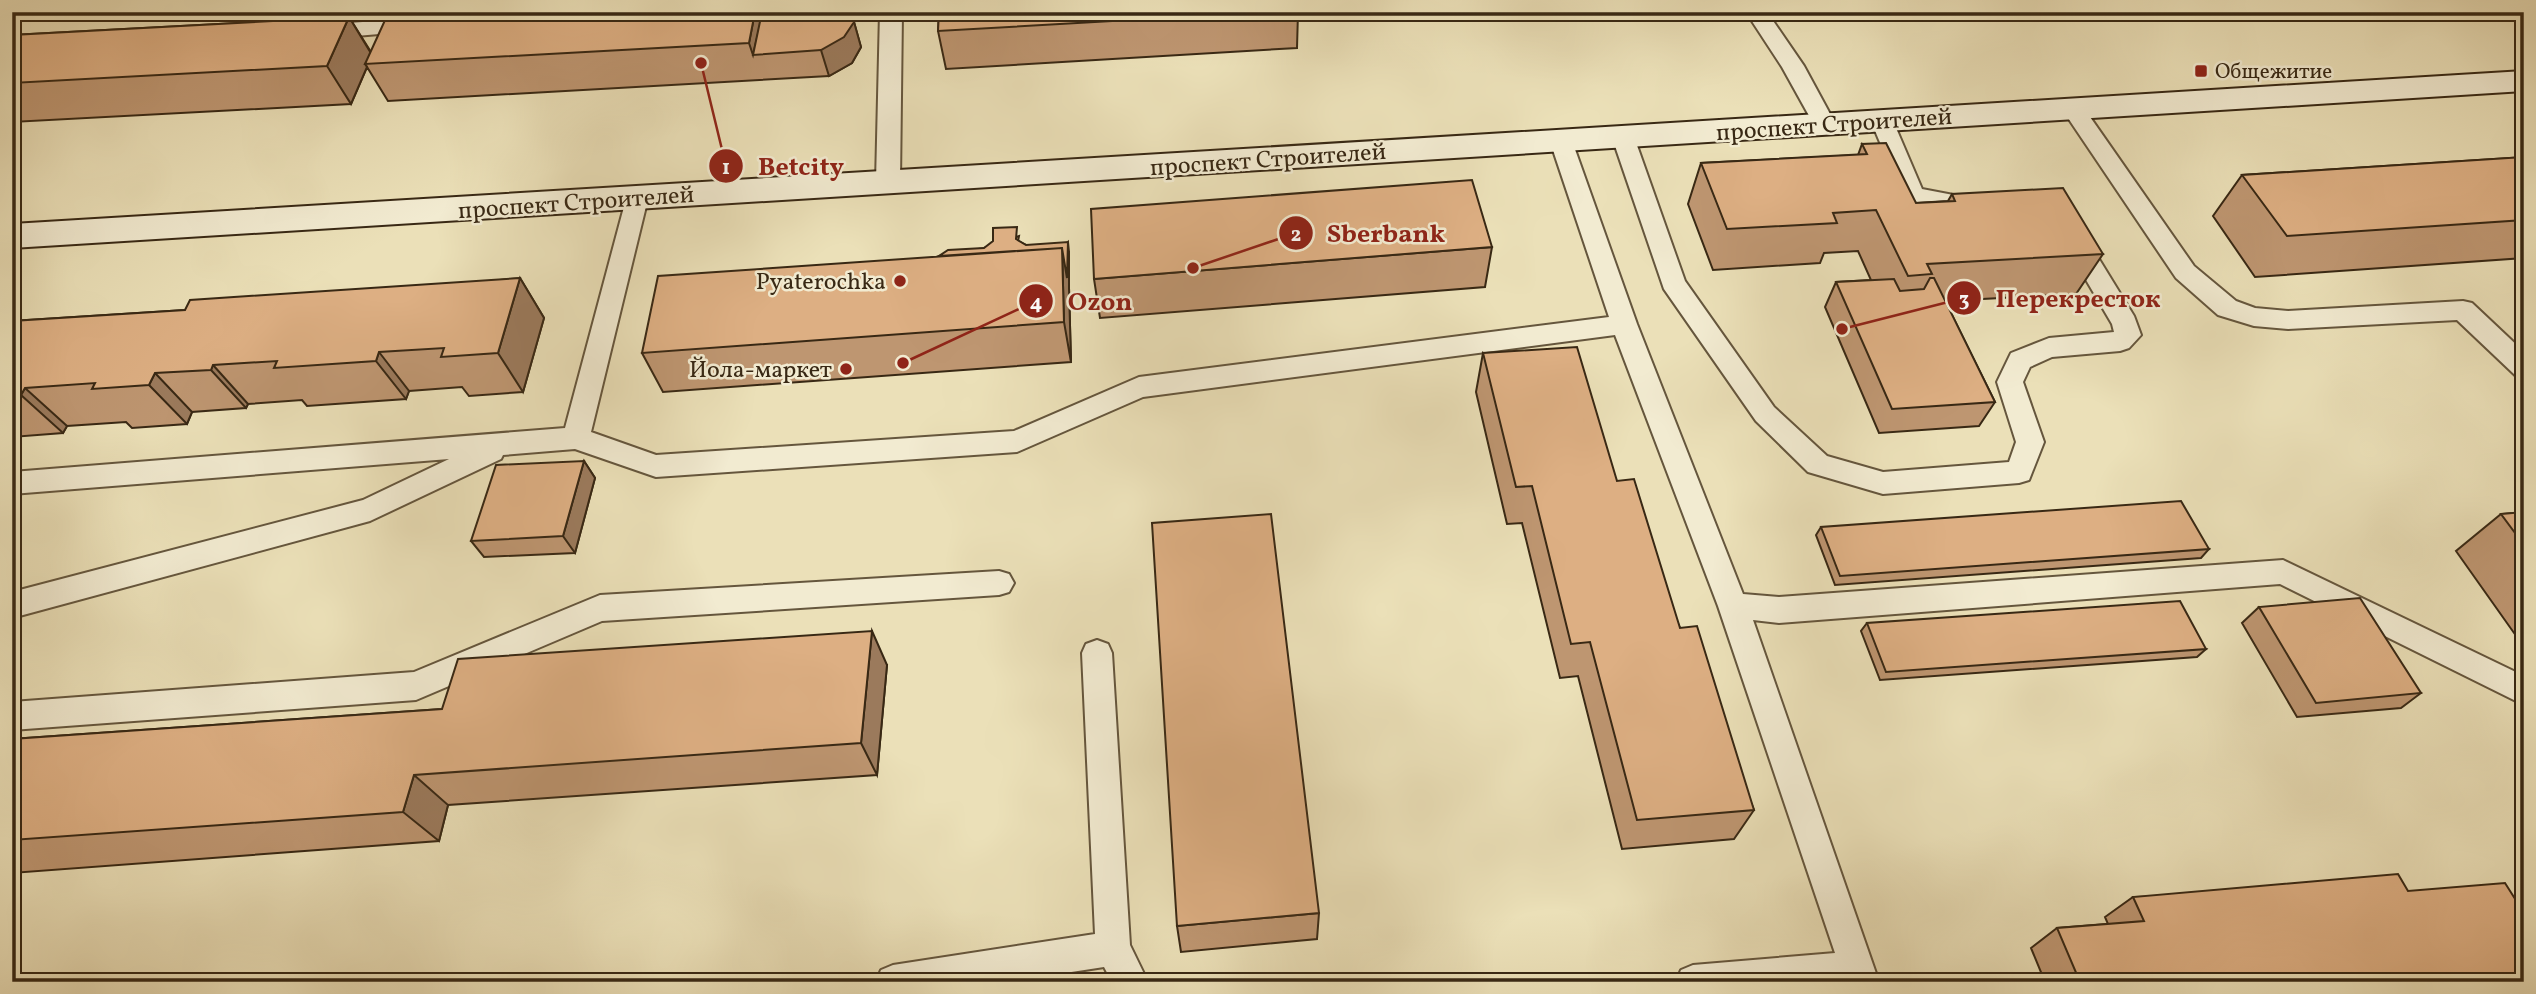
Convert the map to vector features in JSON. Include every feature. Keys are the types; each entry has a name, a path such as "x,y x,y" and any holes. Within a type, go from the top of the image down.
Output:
{"main road":[{"name":"проспект Строителей","path":"12,236 2524,81"}],"lane":[{"path":"888,182 891,12"},
{"path":"1756,12 1793,66 1825,125"},
{"path":"304,33 444,24"},
{"path":"2073,109 2185,272 2227,308 2254,317 2288,320 2463,310 2524,368"},
{"path":"1882,121 1913,196 2006,212"},
{"path":"1623,137 1673,283 1765,414 1818,464 1883,482 2018,472 2030,442 2010,382 2020,359 2049,348 2120,341 2128,335 2125,323 2069,231 2058,225"},
{"path":"1561,141 1624,324 1733,606 1860,975 1693,982"},
{"path":"576,438 636,198"},
{"path":"12,483 576,438 656,466 1017,441 1139,387 1624,324"},
{"path":"12,605 370,510 504,445"},
{"path":"1733,606 1779,610 2283,572 2524,691"},
{"path":"12,716 416,686 600,608 999,583"},
{"path":"1097,653 1113,948 1131,982"},
{"path":"892,982 1113,948"}],"building":[{"path":"492,12 755,12 749,43 365,64 386,18"},
{"path":"762,12 846,12 854,22 844,37 821,50 753,55"},
{"path":"939,12 1270,12 938,31"},
{"path":"349,17 327,66 12,83 12,35"},
{"path":"1886,143 1916,203 1955,201 1952,194 2063,188 2103,254 1927,264 1932,274 1908,276 1876,210 1833,213 1837,223 1727,229 1701,163 1867,154 1862,144"},
{"path":"2524,157 2524,220 2287,236 2242,175"},
{"path":"1472,180 1492,247 1094,279 1091,209"},
{"path":"1017,227 1016,239 1026,245 1068,242 1067,278 1062,248 939,256 948,250 984,248 993,241 993,228"},
{"path":"1062,248 1064,322 642,353 658,276"},
{"path":"520,278 498,353 441,357 444,348 379,352 376,361 274,368 277,361 213,365 211,370 155,373 149,385 92,389 95,383 25,388 21,395 12,396 12,321 185,310 190,300"},
{"path":"1930,278 1934,278 1995,402 1892,409 1836,282 1894,279 1900,291 1924,289"},
{"path":"1577,347 1617,481 1634,479 1680,628 1697,626 1754,810 1637,820 1590,642 1571,644 1532,486 1516,487 1483,353"},
{"path":"584,461 563,536 471,541 496,465"},
{"path":"2181,501 2209,549 1840,576 1821,527"},
{"path":"2524,512 2524,545 2501,514"},
{"path":"1271,514 1319,913 1177,926 1152,523"},
{"path":"2360,598 2421,693 2316,703 2259,607"},
{"path":"2180,601 2206,649 1886,672 1867,623"},
{"path":"872,631 861,743 414,775 403,812 12,840 12,739 442,709 458,659"},
{"path":"2398,874 2408,891 2505,883 2524,913 2524,982 2080,982 2057,928 2144,921 2133,897"}],"place":[{"name":"Betcity","path":"701,63"},
{"name":"Общежитие","path":"2201,71"},
{"name":"Sberbank","path":"1193,268"},
{"name":"Pyaterochka","path":"900,281"},
{"name":"Перекресток","path":"1842,329"},
{"name":"Ozon","path":"903,363"},
{"name":"Йола-маркет","path":"846,369"}]}
